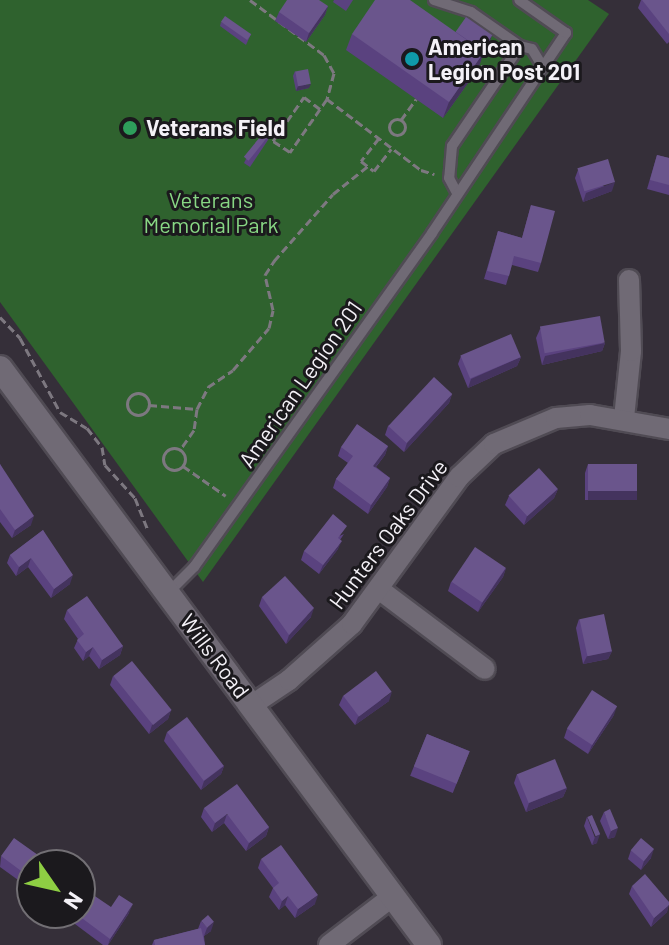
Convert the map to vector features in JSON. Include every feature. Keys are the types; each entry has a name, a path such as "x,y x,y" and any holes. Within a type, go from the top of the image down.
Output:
{"street":[{"path":"624,418 631,351 629,280"},
{"name":"Wills Road","path":"0,368 429,945"},
{"name":"Hunters Oaks Drive","path":"252,705 322,653 380,590 459,477 494,444 556,418 624,418 669,429"},
{"path":"380,590 485,669"},
{"path":"329,945 393,896"}],"lane":[{"path":"434,0 471,12 520,46 532,49 543,67"},
{"name":"American Legion 201","path":"168,593 194,567 432,233 456,191 566,33 519,0"},
{"path":"456,191 449,178 452,146 520,46"}],"path":[{"path":"250,0 331,63 334,86 327,99 290,152 273,141 304,97 320,109"},
{"path":"327,99 421,170"},
{"path":"392,133 403,132 401,120 416,99"},
{"path":"385,143 392,133 391,121 401,120"},
{"path":"379,138 361,161 374,171 391,148"},
{"path":"220,492 183,466 180,450 194,430 197,409 208,387 233,370 269,328 273,310 265,275 274,261 333,194 368,166"},
{"path":"0,317 20,338 37,379 60,412 87,428 102,447 105,465 135,498 152,542"},
{"path":"149,405 139,393 127,400 135,415 149,405 197,409"},
{"path":"180,450 168,449 163,462 170,470 183,466"}],"green space":[{"name":"Veterans Memorial Park","path":"0,0 588,0 609,14 203,582 0,302"}],"building":[{"path":"287,0 319,0 328,6 309,33 279,12"},
{"name":"American Legion Post 201","path":"375,0 410,0 484,52 449,102 352,34"},
{"path":"642,0 669,0 669,34"},
{"path":"225,16 251,34 247,40 221,22"},
{"path":"466,17 492,35 482,50 456,32"},
{"path":"308,69 311,84 298,86 295,71"},
{"path":"264,132 269,136 249,161 244,157"},
{"path":"657,155 669,158 669,185 650,180"},
{"path":"608,159 615,182 584,191 577,168"},
{"path":"531,205 555,211 541,263 514,256 509,276 487,271 498,231 522,238"},
{"path":"600,316 605,343 545,353 540,327"},
{"path":"511,334 521,357 470,379 460,355"},
{"path":"434,377 452,394 407,443 388,426"},
{"path":"357,424 388,446 373,466 390,478 371,505 336,479 353,456 341,447"},
{"path":"0,464 34,516 15,530 0,509"},
{"path":"588,464 637,464 637,491 588,491"},
{"path":"539,468 558,489 527,516 509,495"},
{"path":"333,514 347,526 338,538 342,541 323,565 304,551"},
{"path":"43,530 73,575 54,589 31,558 19,567 10,555"},
{"path":"475,547 506,568 482,603 452,582"},
{"path":"285,576 314,608 289,635 262,597"},
{"path":"87,596 123,646 102,660 93,647 86,652 77,640 84,634 67,610"},
{"path":"604,614 612,651 587,656 580,619"},
{"path":"132,661 172,710 153,725 113,676"},
{"path":"376,671 392,692 359,716 343,696"},
{"path":"592,690 617,706 592,745 567,729"},
{"path":"187,717 224,766 204,781 167,732"},
{"path":"427,734 470,751 457,784 414,766"},
{"path":"555,759 567,788 529,803 517,774"},
{"path":"237,784 269,827 249,843 227,814 215,823 204,808"},
{"path":"610,809 618,828 611,831 604,812"},
{"path":"592,815 600,834 596,836 587,817"},
{"path":"14,838 29,849 16,849 16,867 1,856"},
{"path":"641,838 654,849 644,861 631,850"},
{"path":"281,845 318,895 298,909 288,896 282,901 273,888 279,883 261,859"},
{"path":"645,874 669,902 654,918 632,886"},
{"path":"119,895 133,904 110,939 96,929 96,897 111,907"},
{"path":"208,915 214,922 207,928 201,921"},
{"path":"201,928 205,945 155,945 154,940"}],"place":[{"name":"American Legion Post 201","path":"412,59"},
{"name":"Veterans Field","path":"130,128"}]}
